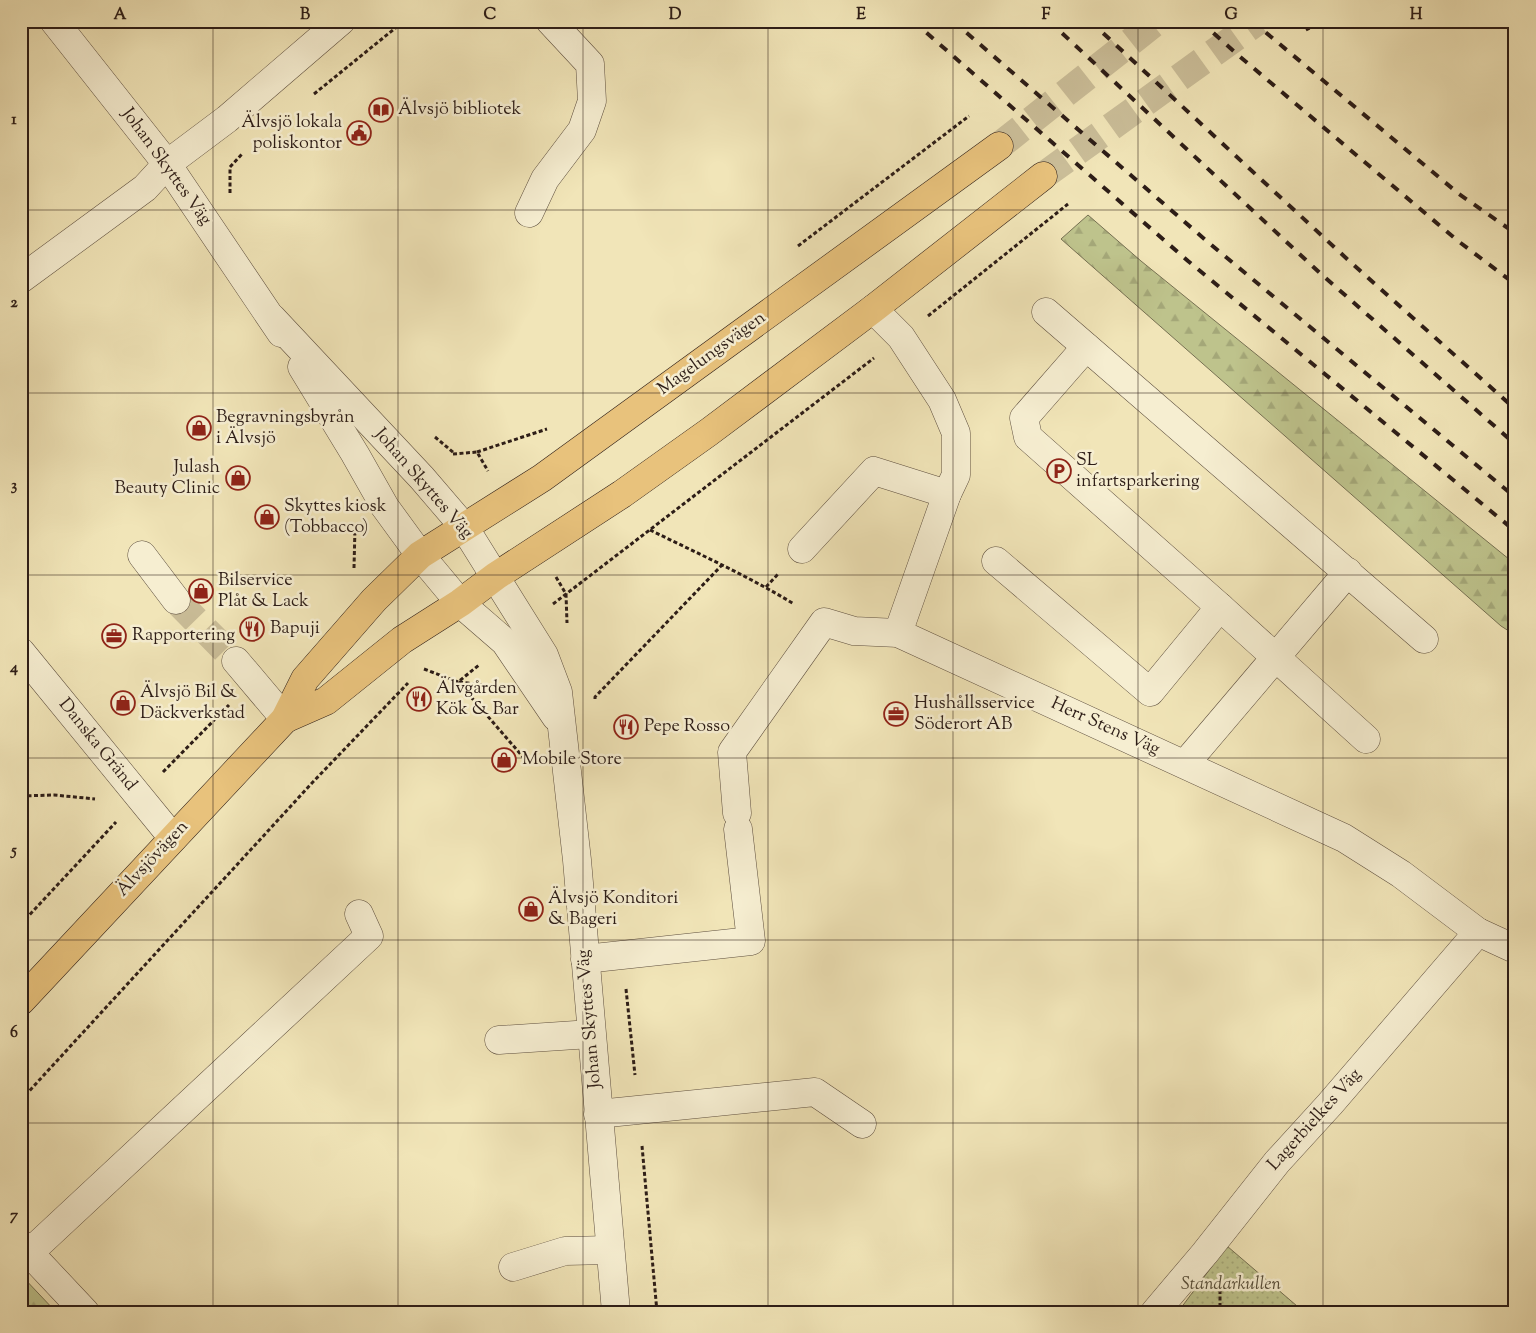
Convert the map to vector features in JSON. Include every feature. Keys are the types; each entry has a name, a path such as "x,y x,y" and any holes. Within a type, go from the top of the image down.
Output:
{"main road":[{"name":"Magelungsvägen","path":"420,555 542,478 999,146"},
{"path":"496,576 622,494 701,438 873,310 1043,176"},
{"name":"Älvsjövägen","path":"21,1001 285,718 305,679 374,600 420,555"},
{"name":"Älvsjövägen","path":"285,718 326,702 402,640 460,603 496,576"}],"street":[{"name":"Johan Skyttes Väg","path":"54,21 167,164 272,318 385,507 420,555 460,603 505,642 562,726"},
{"path":"21,280 145,188 167,164 227,119 341,21"},
{"path":"529,213 545,179 582,130 592,101 590,64 550,21"},
{"path":"585,959 751,941 732,752 824,622 854,631 898,634 956,475 956,433 942,400 901,337 873,310"},
{"path":"1046,312 1424,639"},
{"name":"Johan Skyttes Väg","path":"272,318 415,471 464,527 544,655 558,692 577,860 616,1312"},
{"path":"1086,347 1024,418 1028,437 1366,739"},
{"path":"802,549 874,471 948,494"},
{"path":"142,555 176,600"},
{"path":"996,561 1150,692 1220,607"},
{"path":"1185,764 1348,572"},
{"name":"Herr Stens Väg","path":"898,634 1344,838 1401,874 1478,932 1515,949"},
{"name":"Danska Gränd","path":"21,652 136,800 173,838"},
{"path":"244,671 285,718"},
{"path":"85,1312 25,1249 369,936 359,914"},
{"name":"Lagerbielkes Väg","path":"1155,1312 1205,1253 1277,1162 1330,1104 1478,932"},
{"path":"499,1040 591,1034"},
{"path":"598,1114 815,1092 862,1124"},
{"path":"513,1267 565,1251 610,1250"}],"path":[{"path":"312,96 404,21"},
{"path":"1306,30 1324,21"},
{"path":"1511,21 1515,26"},
{"path":"794,249 969,116"},
{"path":"232,201 230,193 230,167 245,151"},
{"path":"566,594 901,337 1068,204"},
{"path":"477,452 554,427"},
{"path":"433,435 454,453"},
{"path":"354,572 356,530"},
{"path":"650,530 705,558 740,572 824,622"},
{"path":"21,924 136,800 244,671"},
{"path":"21,1100 312,783 409,682"},
{"path":"458,682 530,765"},
{"path":"21,796 54,794 136,800"}],"green space":[{"path":"1088,215 1141,261 1515,564 1515,635 1501,626 1061,239"},
{"name":"Standarkullen","path":"1227,1246 1304,1312 1178,1312"},
{"path":"21,1275 56,1312 21,1312"}],"tunnel":[{"path":"999,146 1157,21"},
{"path":"1043,176 1258,21"},
{"path":"176,600 236,661"}],"railway":[{"path":"913,21 1188,261 1515,531"},
{"path":"953,21 1209,243 1515,497"},
{"path":"1049,21 1321,274 1515,444"},
{"path":"1090,21 1346,258 1515,409"},
{"path":"1200,21 1458,241 1515,284"},
{"path":"1252,21 1459,194 1515,233"}],"place":[{"name":"Älvsjö bibliotek","path":"381,110"},
{"name":"Älvsjö lokala poliskontor","path":"359,133"},
{"name":"Begravningsbyrån i Älvsjö","path":"199,428"},
{"name":"SL infartsparkering","path":"1059,471"},
{"name":"Julash Beauty Clinic","path":"238,478"},
{"name":"Skyttes kiosk (Tobbacco)","path":"267,517"},
{"name":"Bilservice Plåt & Lack","path":"201,591"},
{"name":"Bapuji","path":"252,629"},
{"name":"Rapportering","path":"114,636"},
{"name":"Älvgården Kök & Bar","path":"419,699"},
{"name":"Älvsjö Bil & Däckverkstad","path":"123,703"},
{"name":"Hushållsservice Söderort AB","path":"896,714"},
{"name":"Pepe Rosso","path":"626,727"},
{"name":"Mobile Store","path":"504,760"},
{"name":"Älvsjö Konditori & Bageri","path":"531,909"}]}
